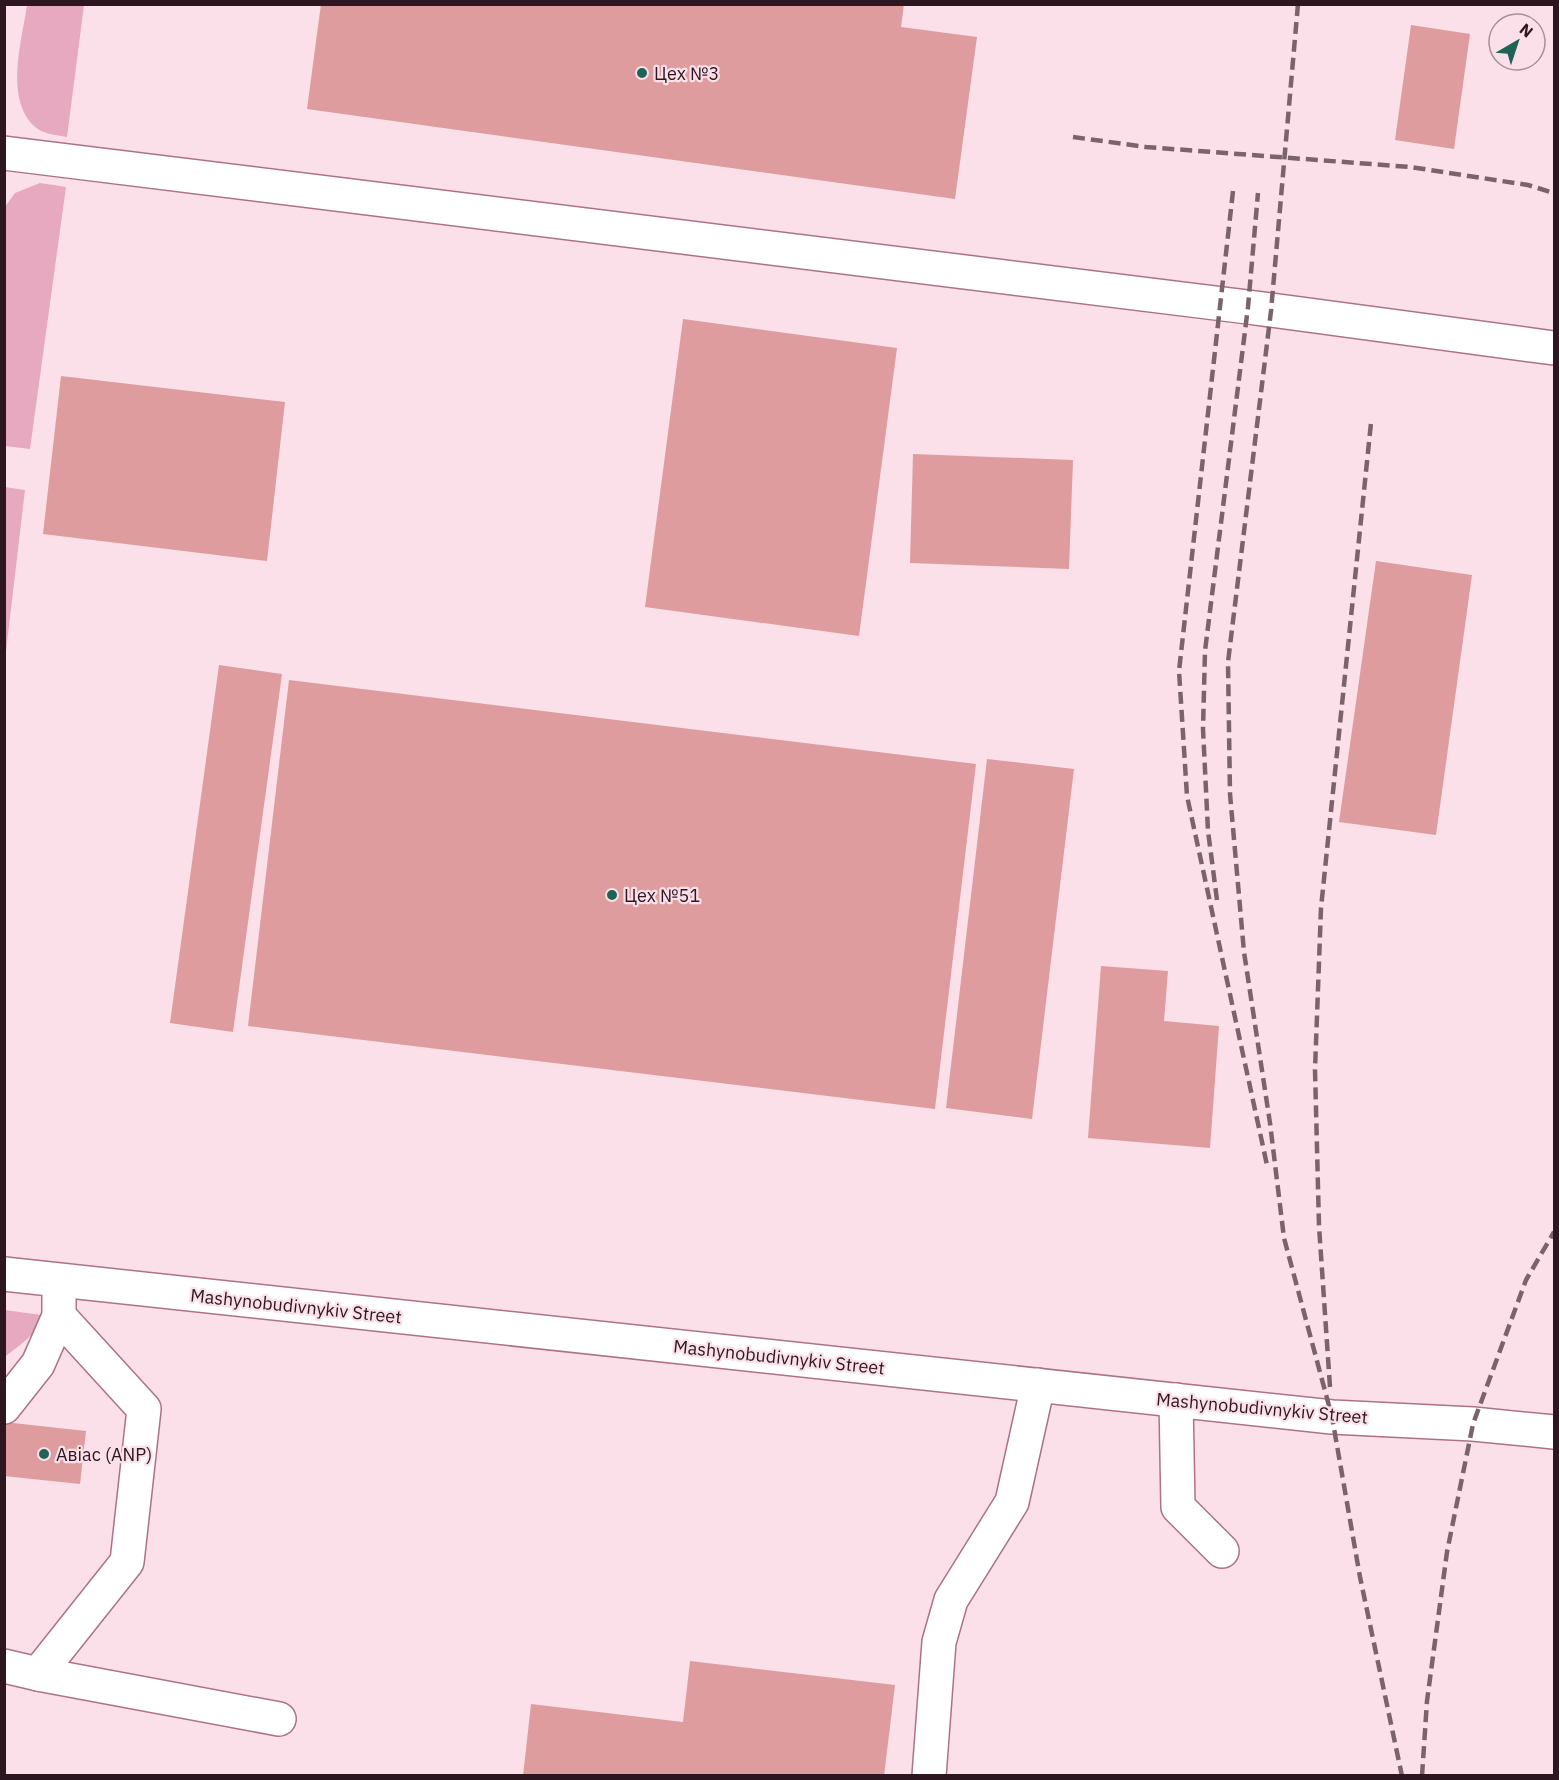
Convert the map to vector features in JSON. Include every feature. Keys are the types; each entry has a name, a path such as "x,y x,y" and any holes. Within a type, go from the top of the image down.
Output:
{"street":[{"path":"4,153 1248,307 1554,348"},
{"name":"Mashynobudivnykiv Street","path":"4,1274 1332,1417 1473,1424 1554,1432"},
{"path":"4,1407 38,1364 59,1316 59,1280"},
{"path":"38,1674 127,1562 144,1409 59,1316"},
{"path":"930,1776 939,1642 951,1600 1011,1502 1038,1385"},
{"path":"1176,1400 1179,1507 1222,1551"},
{"path":"4,1666 279,1719"}],"shaded area":[{"path":"27,5 84,5 67,137 49,134 36,128 24,113 17,84 19,51"},
{"path":"40,183 66,187 30,449 5,446 4,208 15,193"},
{"path":"4,487 25,490 5,660"},
{"path":"5,1310 41,1315 32,1333 5,1357"}],"building":[{"name":"Цех №3","path":"321,4 904,4 901,27 977,37 955,199 307,109"},
{"path":"1411,25 1470,34 1454,149 1395,140"},
{"path":"683,319 897,348 859,636 645,607"},
{"path":"61,376 285,402 267,561 43,534"},
{"path":"913,454 1073,460 1069,569 910,563"},
{"path":"1376,561 1472,575 1436,835 1339,822"},
{"path":"219,665 282,674 233,1032 170,1023"},
{"name":"Цех №51","path":"289,680 976,764 935,1109 248,1026"},
{"path":"987,759 1074,769 1032,1119 946,1108"},
{"path":"1101,966 1168,971 1164,1021 1219,1026 1210,1148 1088,1138"},
{"name":"Авіас (ANP)","path":"4,1422 86,1431 80,1484 4,1476"},
{"path":"690,1661 895,1685 884,1776 523,1776 531,1704 683,1722"}],"railway":[{"path":"1298,4 1271,311 1228,662 1230,794 1244,952 1270,1123 1284,1238 1332,1417 1360,1577 1402,1776"},
{"path":"1073,137 1146,147 1410,167 1528,185 1554,193"},
{"path":"1233,191 1179,671 1187,796 1267,1165"},
{"path":"1217,900 1208,831 1203,729 1205,651 1248,307 1258,193"},
{"path":"1330,1387 1319,1226 1315,1070 1321,908 1371,423"},
{"path":"1422,1776 1427,1701 1447,1552 1473,1424 1526,1280 1554,1232"}],"place":[{"name":"Цех №3","path":"642,73"},
{"name":"Цех №51","path":"612,895"},
{"name":"Авіас (ANP)","path":"44,1454"}]}
